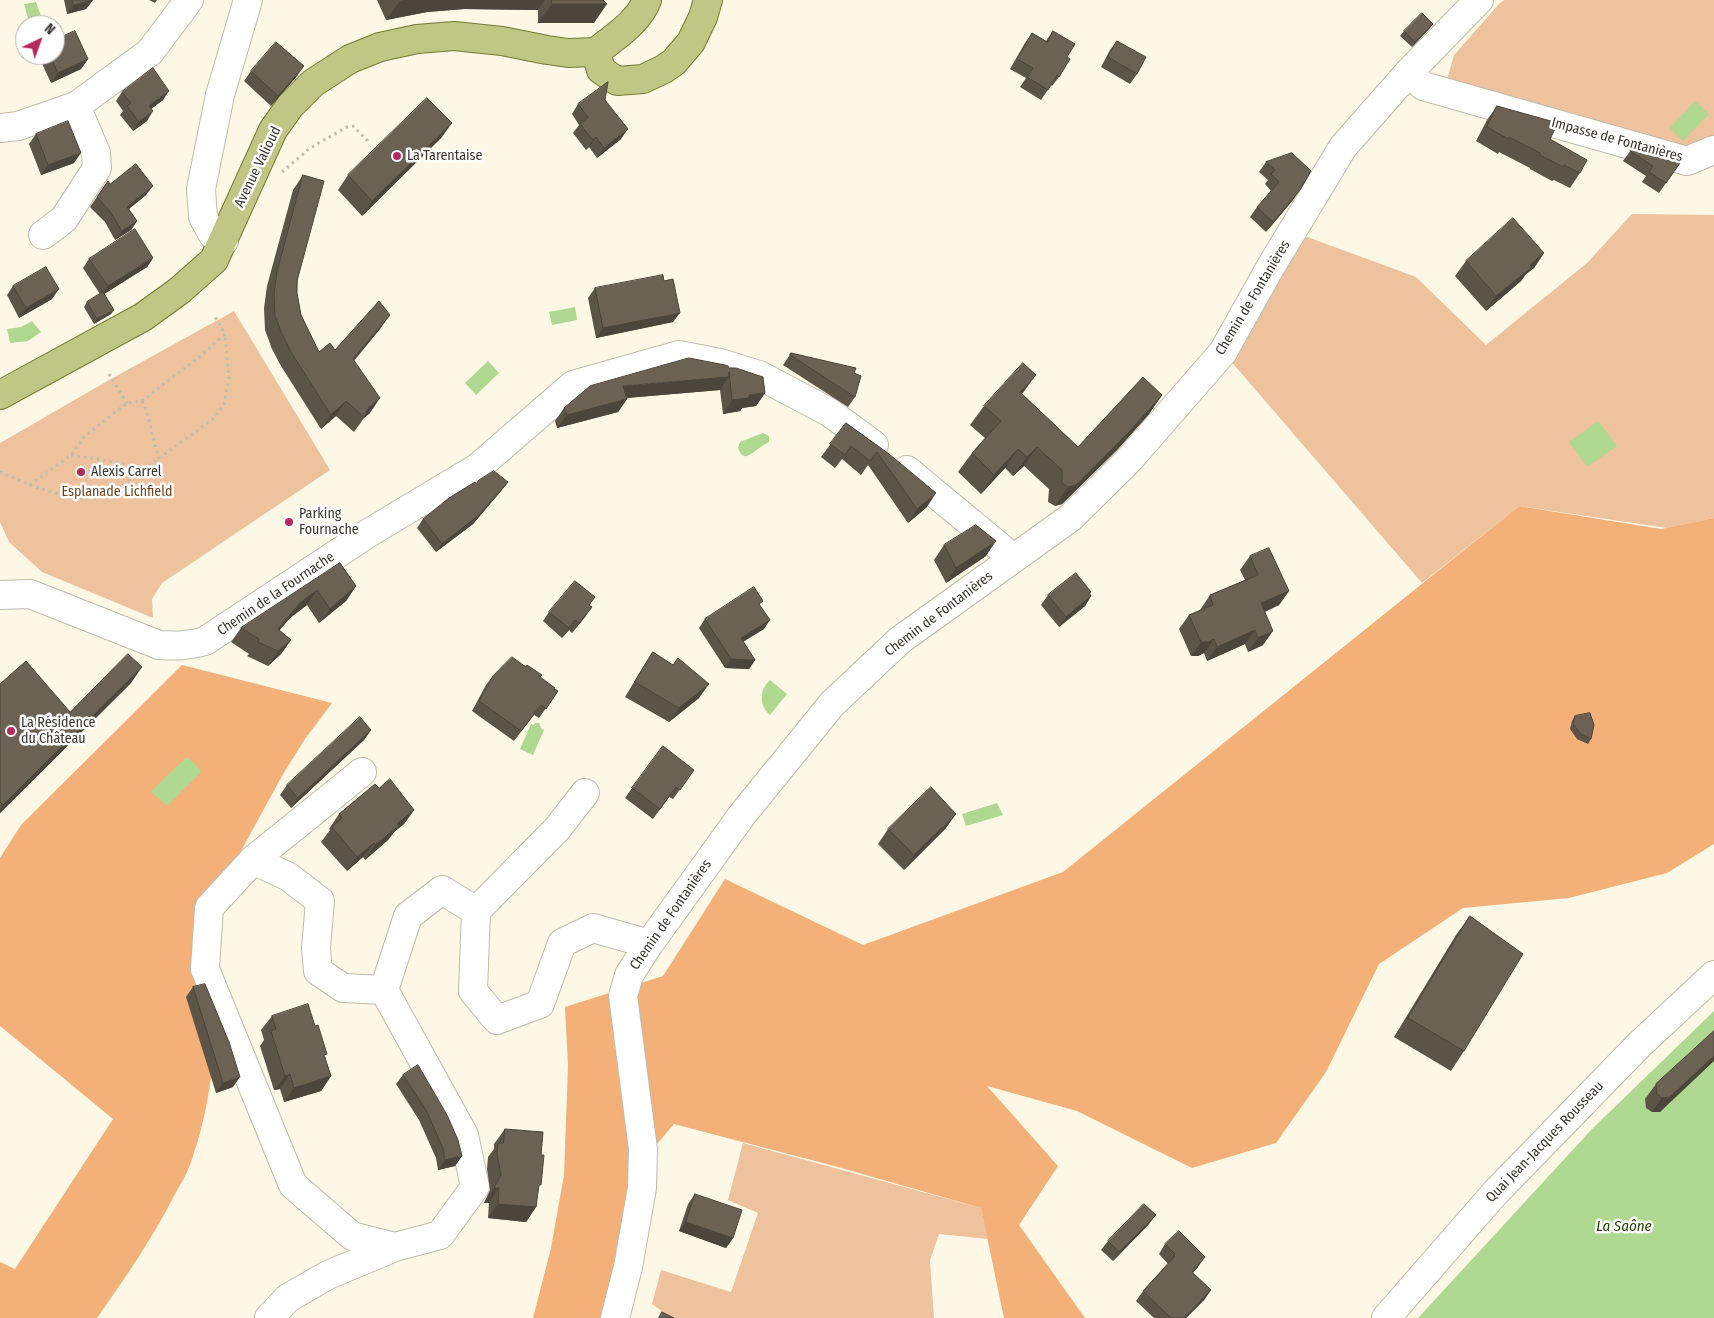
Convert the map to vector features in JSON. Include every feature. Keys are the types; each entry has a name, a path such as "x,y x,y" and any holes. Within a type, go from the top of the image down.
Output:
{"main road":[{"path":"647,0 644,7 630,23 596,52 601,70 616,80 643,79 674,62 691,42 708,0"},
{"name":"Avenue Valioud","path":"0,395 143,317 179,292 214,260 273,130 290,106 313,83 350,59 380,47 417,39 454,36 502,40 561,52 596,52"}],"street":[{"path":"0,128 18,126 76,106 150,52 190,0"},
{"path":"224,241 213,235 203,217 202,189 220,95 248,0"},
{"name":"Chemin de Fontanières","path":"615,1318 628,1267 642,1188 643,1149 623,996 629,975 649,944 742,815 832,704 900,640 1070,518 1128,461 1222,352 1343,147 1409,72 1479,0"},
{"name":"Impasse de Fontanières","path":"1409,72 1423,86 1687,161 1714,150"},
{"path":"43,235 64,219 97,168 96,153 76,106"},
{"name":"Chemin de la Fournache","path":"0,595 30,594 159,645 190,645 211,638 367,534 477,468 573,385 679,355 720,362 759,375 829,412 889,455 1013,558"},
{"path":"362,772 253,860 209,908 205,969 293,1185 352,1236 395,1247"},
{"path":"585,793 557,829 476,911 473,991 497,1020 540,1004 562,943 593,928 649,944"},
{"path":"253,860 289,877 320,901 316,948 318,971 343,988 384,990"},
{"path":"269,1318 288,1298 328,1275 395,1247 440,1235 475,1187 464,1135 384,990 408,916 442,890 476,911"},
{"name":"Quai Jean-Jacques Rousseau","path":"1386,1318 1495,1193 1639,1045 1714,975"}],"path":[{"path":"276,171 279,174 310,148 346,127 353,126 370,142"},
{"path":"0,472 30,485 70,498 96,498 122,486 213,419 224,404 229,379 227,348 224,334 214,315"},
{"path":"30,485 71,455 84,437 126,404 142,401 202,354 224,334"},
{"path":"109,374 126,404"},
{"path":"142,401 150,418 152,438 158,459"},
{"path":"71,455 144,469"}],"green space":[{"path":"1504,0 1714,0 1714,142 1687,153 1446,83 1454,55"},
{"path":"1632,214 1714,215 1714,518 1667,528 1519,506 1422,583 1223,352 1291,231 1416,277 1486,345 1587,263"},
{"name":"Esplanade Lichfield","path":"234,311 330,470 162,583 152,599 153,618 42,572 9,542 0,522 0,443"},
{"path":"743,1143 981,1208 988,1239 939,1234 930,1260 934,1318 672,1318 652,1304 661,1270 731,1292 758,1213 728,1200"}],"shaded area":[{"path":"1519,506 1661,529 1714,518 1714,844 1667,873 1569,898 1463,908 1379,964 1326,1072 1276,1143 1192,1168 1077,1111 987,1086 1058,1166 1019,1225 1085,1318 1004,1318 981,1208 838,1167 674,1124 639,1165 607,1318 533,1318 551,1248 564,1175 568,1066 565,1007 663,976 725,879 863,945 1063,872"},
{"path":"182,665 332,703 305,739 283,774 229,873 223,891 219,993 208,1098 201,1131 188,1171 166,1212 97,1318 0,1318 0,1262 15,1269 113,1119 0,1026 0,858 21,825"}],"water":[{"path":"36,2 41,15 27,15 24,4"},
{"path":"1695,101 1709,114 1683,141 1670,128"},
{"path":"575,307 577,320 552,325 549,312"},
{"path":"32,321 41,332 28,341 10,343 7,329 21,327"},
{"path":"488,361 499,373 476,395 465,383"},
{"path":"1598,421 1617,446 1587,467 1569,442"},
{"path":"763,433 769,436 769,442 747,456 742,455 738,448 740,442"},
{"path":"770,680 787,694 770,715 762,702 762,693"},
{"path":"539,723 544,730 533,755 520,749 531,724 534,725"},
{"path":"187,757 201,772 166,805 152,793 152,790"},
{"path":"997,803 1003,815 966,826 962,814"},
{"name":"La Saône","path":"1714,1011 1714,1318 1418,1318 1592,1129"}],"building":[{"path":"72,0 93,0 74,5"},
{"path":"552,0 603,0 607,4 552,4"},
{"path":"1422,13 1433,24 1415,42 1404,31"},
{"path":"75,31 88,59 58,73 54,65 65,65 65,36"},
{"path":"1053,31 1075,44 1067,57 1070,59 1048,90 1027,77 1033,68 1017,59 1032,33 1047,42"},
{"path":"1117,41 1146,57 1137,74 1108,57"},
{"path":"276,42 304,66 278,96 251,71"},
{"path":"153,68 169,91 149,106 153,111 139,122 127,106 131,103 122,92"},
{"path":"608,82 605,100 628,129 604,148 596,137 593,140 580,124 588,117 578,104"},
{"name":"La Tarentaise","path":"427,98 452,123 372,201 348,175"},
{"path":"1497,106 1558,123 1550,139 1587,160 1580,173 1564,165 1563,167 1540,155 1540,153 1509,137 1508,139 1487,127"},
{"path":"68,121 81,153 48,165 36,134"},
{"path":"1631,150 1680,163 1666,183 1649,172 1653,166"},
{"path":"1292,153 1311,171 1300,190 1273,222 1257,207 1279,182 1271,174 1275,170 1266,162"},
{"path":"136,164 153,186 127,207 137,221 122,231 111,213 97,197 108,181 110,184"},
{"path":"303,175 324,181 297,281 301,315 319,352 330,343 335,350 379,301 390,315 353,359 380,398 369,407 364,417 346,401 331,415 291,352 275,316 274,293 277,272"},
{"path":"1513,218 1544,253 1530,265 1532,267 1496,296 1466,261"},
{"path":"135,229 153,258 108,286 89,259"},
{"path":"46,267 59,289 26,308 13,286"},
{"path":"663,275 664,281 673,279 680,313 603,328 595,288"},
{"path":"103,292 114,310 97,319 87,302"},
{"path":"791,353 856,368 854,373 861,376 855,397 790,355"},
{"path":"689,358 725,365 729,368 736,368 763,377 765,393 749,395 749,398 732,400 729,372 729,377 623,386 627,399 567,415 564,408 590,386"},
{"path":"1023,363 1036,375 1020,392 1078,447 1143,377 1162,395 1130,431 1076,485 1068,487 1062,483 1062,470 1037,447 1027,457 1018,449 994,475 972,453 1001,421 984,406"},
{"path":"846,423 889,454 936,493 917,509 877,452 870,461 851,446 845,455 830,444"},
{"path":"494,471 508,482 479,515 442,544 423,519 449,498 475,482 476,484"},
{"path":"976,525 996,541 956,568 944,545"},
{"path":"1269,548 1289,591 1261,603 1273,631 1258,638 1255,630 1217,647 1214,639 1208,642 1201,642 1189,615 1213,605 1210,595 1258,575 1250,556"},
{"path":"340,563 356,586 330,609 317,590 300,603 278,629 291,640 278,651 258,642 259,639 241,628"},
{"path":"1076,573 1091,592 1089,593 1091,596 1066,617 1048,595"},
{"path":"575,581 595,597 589,605 592,607 579,623 575,620 569,628 549,612"},
{"path":"754,587 763,601 759,604 770,620 741,638 755,660 731,659 705,619"},
{"path":"653,652 673,665 678,658 709,684 679,708 635,682"},
{"path":"128,654 142,667 3,805 0,802 0,684 26,661 70,712"},
{"path":"512,657 542,675 540,677 558,691 546,709 541,705 521,731 479,701 493,676"},
{"path":"1590,713 1594,725 1591,739 1581,734 1573,724 1575,716"},
{"path":"360,717 371,730 298,798 287,785"},
{"path":"663,746 694,770 680,790 676,787 660,809 632,788"},
{"path":"390,779 414,810 397,824 399,826 357,857 332,827 342,818 339,814 375,784 379,788"},
{"path":"931,787 956,814 914,855 888,829"},
{"path":"1470,916 1523,954 1464,1051 1408,1018"},
{"path":"205,984 229,1042 240,1077 223,1083 193,987"},
{"path":"308,1004 315,1026 318,1025 327,1054 324,1055 331,1076 294,1088 290,1074 285,1076 271,1031 276,1029 272,1016"},
{"path":"1714,1031 1714,1056 1670,1097 1662,1098 1657,1094 1656,1084"},
{"path":"418,1065 447,1115 458,1140 462,1156 445,1160 443,1148 426,1110 403,1075"},
{"path":"505,1129 543,1132 541,1155 544,1155 541,1185 539,1185 536,1207 498,1204 499,1188 494,1188 501,1175 497,1154 498,1143 503,1143"},
{"path":"695,1194 742,1210 733,1238 686,1222"},
{"path":"1144,1204 1156,1215 1119,1252 1108,1241"},
{"path":"1179,1231 1205,1257 1192,1272 1211,1290 1184,1318 1171,1318 1143,1291 1174,1257 1175,1254 1165,1244"},
{"path":"662,1312 674,1318 659,1318"}],"place":[{"name":"La Tarentaise","path":"397,156"},
{"name":"Alexis Carrel","path":"81,472"},
{"name":"Parking Fournache","path":"289,522"},
{"name":"La Résidence du Château","path":"11,731"}]}
